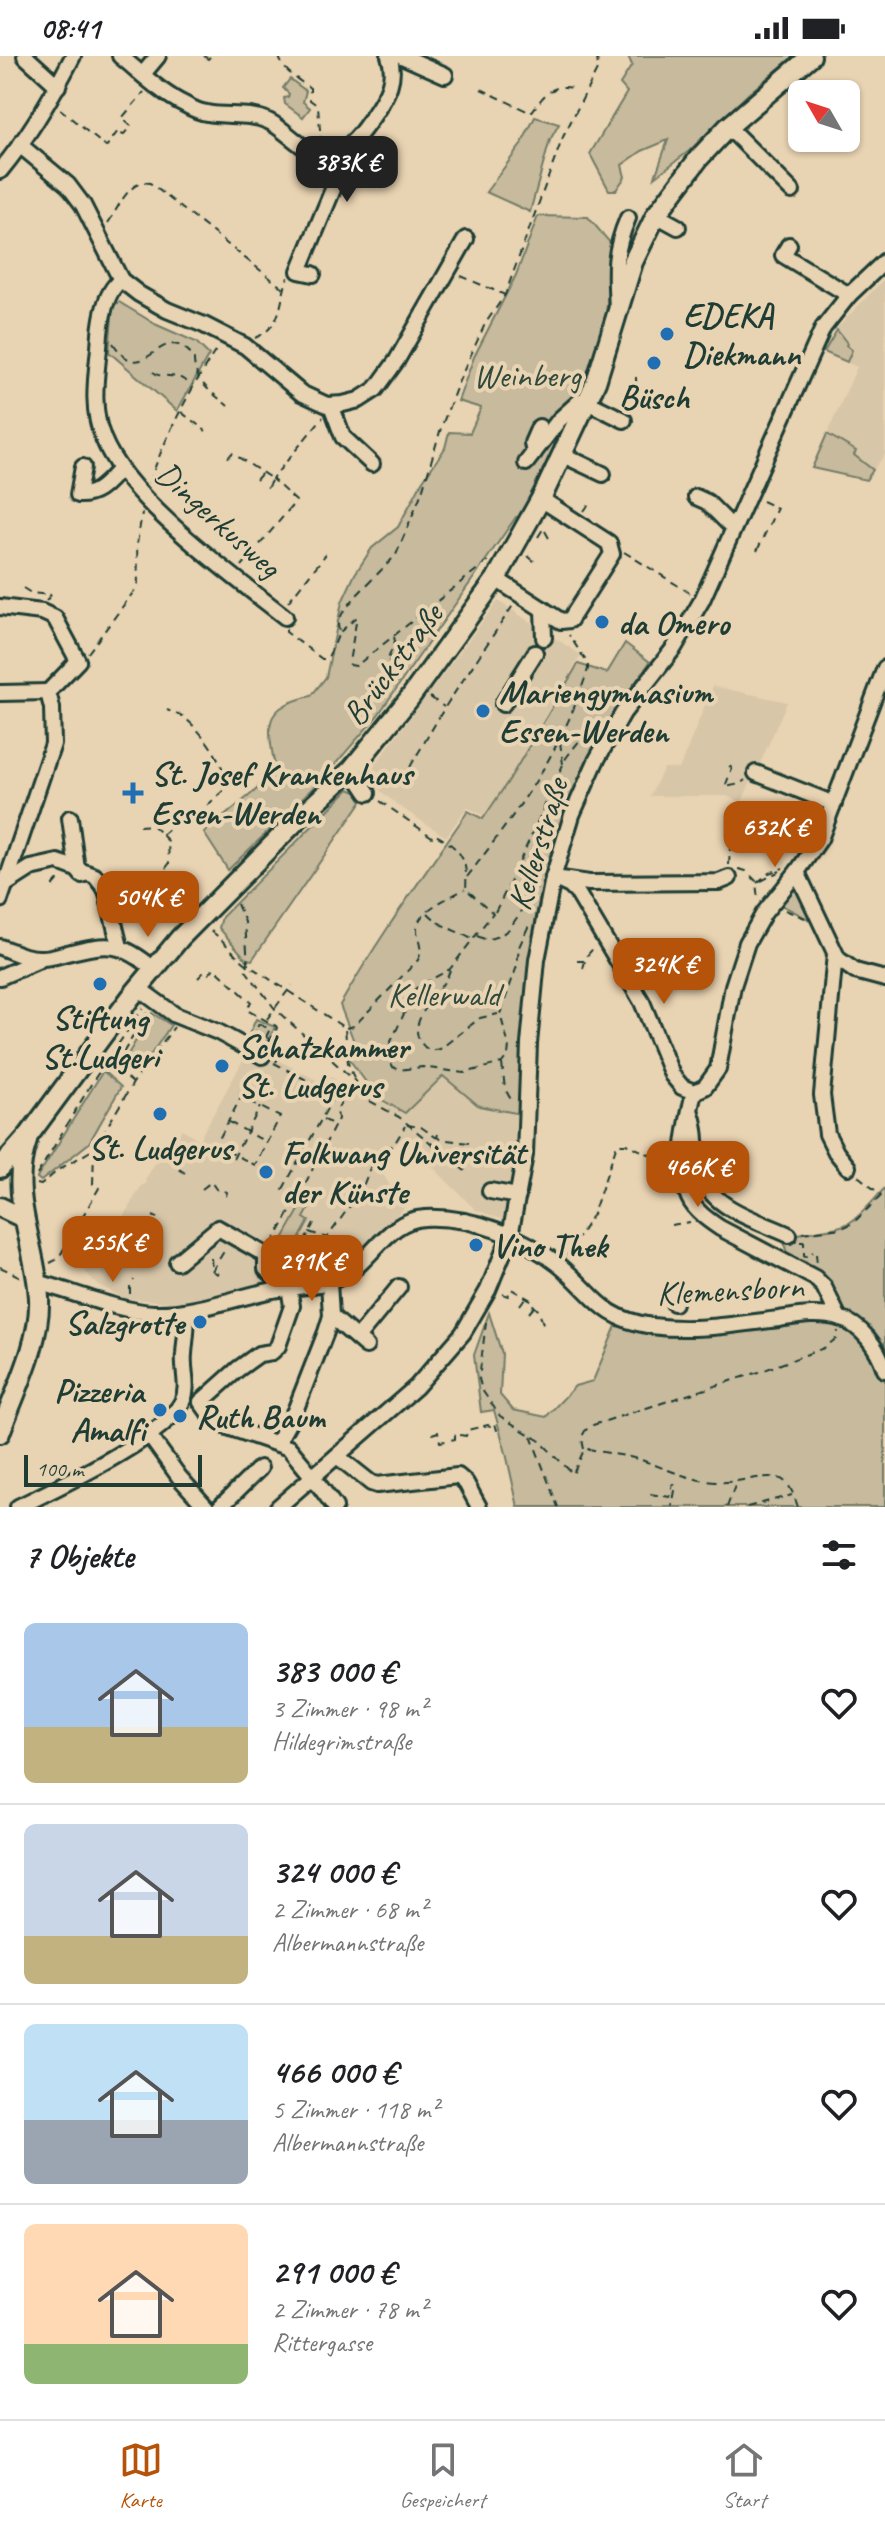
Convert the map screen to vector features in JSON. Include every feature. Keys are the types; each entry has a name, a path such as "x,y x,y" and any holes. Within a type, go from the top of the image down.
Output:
{"main road":[{"name":"Brückstraße","path":"0,1168 146,998 154,969 196,921 352,769 408,687 496,579 541,499 587,402 633,262 656,215 699,158 728,127 811,56"},
{"path":"0,1433 34,1337 39,1304 32,1282 19,1187 20,1164 29,1135"},
{"path":"0,1207 23,1218"}],"street":[{"path":"25,56 58,86"},
{"path":"0,171 21,146 73,56"},
{"path":"120,56 180,102 205,113 256,116 270,121 325,154 337,166 336,182 299,271 313,274"},
{"path":"148,78 158,56"},
{"path":"325,154 348,145 380,106 391,83 394,56 445,75"},
{"path":"728,127 792,191"},
{"path":"21,146 68,185 83,205 121,280 167,310 245,346 301,393 329,405 359,400 376,389 397,360 466,239"},
{"path":"656,215 678,227"},
{"path":"617,318 614,267 620,237 628,218"},
{"path":"789,245 783,255 849,295"},
{"name":"Kellerstraße","path":"278,1507 416,1387 463,1333 488,1290 510,1236 518,1196 527,1130 533,996 541,933 572,815 613,731 634,697 674,648 702,600 823,328 849,295 885,261"},
{"name":"Dingerkusweg","path":"121,280 108,296 100,335 95,408 103,439 120,469 144,498 282,614"},
{"path":"539,427 530,458 566,413 580,401 624,420"},
{"path":"329,405 343,437 372,464"},
{"path":"563,455 603,474"},
{"name":"Dingerkusweg","path":"83,467 78,495 99,491 120,469"},
{"path":"696,497 707,502 733,528"},
{"path":"496,579 561,621 570,620 612,554 609,543 541,499"},
{"path":"0,607 42,612 55,618 78,661 48,692 0,693"},
{"path":"543,609 544,638"},
{"path":"503,704 535,653"},
{"path":"553,878 570,886 578,894 642,1002 672,1075 682,1087 694,1092 705,1087 718,1069 737,970 751,933 820,839 885,668"},
{"path":"0,900 29,834 53,744 52,708 48,692"},
{"path":"352,769 368,793"},
{"path":"756,773 834,804"},
{"path":"70,818 77,869"},
{"path":"6,884 31,868 58,862 95,876 106,890 120,947"},
{"path":"796,873 835,954 850,969 885,979"},
{"path":"553,878 589,883 719,882 729,874"},
{"path":"0,977 43,959 97,946 120,947 136,954 154,969"},
{"path":"0,947 43,959"},
{"path":"835,954 822,1095 827,1134 848,1167"},
{"path":"146,998 262,1056"},
{"path":"694,1092 685,1130 684,1170 689,1197 702,1215 815,1278 824,1287 839,1318"},
{"path":"691,1113 697,1129 699,1168 711,1195 728,1207 793,1234"},
{"path":"490,1191 518,1196"},
{"name":"Klemensborn","path":"32,1282 135,1310 154,1313 186,1311 289,1287 329,1282 350,1271 399,1225 413,1219 465,1221 510,1236 560,1265 606,1311 622,1319 711,1327 822,1314 839,1318 866,1335 885,1370"},
{"path":"177,1262 218,1228 273,1258 266,1269 289,1287 292,1306 278,1346 272,1352 259,1354 238,1369 201,1402"},
{"path":"277,1443 295,1411 331,1316 329,1282"},
{"path":"331,1316 358,1338 399,1287"},
{"path":"18,1507 149,1435 175,1412 186,1390 186,1311"},
{"path":"183,1399 201,1402 216,1423 289,1448 335,1507"},
{"path":"149,1435 206,1507"},
{"path":"337,1456 377,1485 458,1476 466,1483 479,1507"},
{"path":"220,1507 260,1468"}],"path":[{"path":"204,56 208,59 211,56"},
{"path":"279,56 285,69 310,88 310,100 318,106 321,146 325,154"},
{"path":"282,614 286,632 322,659 327,659 339,633 338,624 356,596 396,555 422,492 441,428 470,355 485,324 505,295 563,137 598,68 597,56"},
{"path":"50,100 106,147 118,131 123,135 131,126 122,118 148,78"},
{"path":"481,89 531,113 555,88 561,85 573,88"},
{"path":"98,230 106,226 133,185 141,181 150,183 284,289"},
{"path":"448,270 505,295"},
{"path":"256,338 267,333 276,322 287,278"},
{"path":"100,335 113,335 113,343 120,354 133,362 141,362 163,346 182,346 194,357 197,380 228,406"},
{"path":"78,661 86,655 138,586 137,544 144,498 156,463 194,385 226,335"},
{"path":"153,372 179,377 194,385"},
{"path":"636,377 636,391"},
{"path":"266,490 329,405"},
{"path":"181,411 206,431"},
{"path":"228,458 232,453 263,472 296,501 234,576"},
{"path":"244,469 247,462"},
{"path":"256,480 263,472"},
{"path":"749,495 777,508 757,551"},
{"path":"586,508 589,504"},
{"path":"609,543 702,600"},
{"name":"Dingerkusweg","path":"282,614 326,554"},
{"path":"339,633 357,617 349,662 353,666 497,554"},
{"path":"23,588 31,593 51,595"},
{"path":"403,779 445,707 521,595"},
{"path":"467,878 532,790 560,741 588,669 588,664 561,621"},
{"path":"394,636 387,662 405,656 409,658 397,677 408,687 445,707"},
{"path":"162,835 183,818 194,818 227,787 224,770 204,739 183,716 167,710"},
{"path":"500,1014 480,1018 440,1049 425,1047 418,1033 422,1013 502,899 575,744 603,726 613,731"},
{"path":"560,741 563,765"},
{"path":"729,766 732,768 725,787 740,784"},
{"path":"381,803 432,837 434,834 456,847 463,859 466,889"},
{"path":"401,826 406,819"},
{"path":"139,826 152,825 168,841 169,864 162,873"},
{"path":"729,874 730,848"},
{"path":"729,874 741,871 757,884 769,873 781,868 796,873"},
{"path":"538,898 539,887"},
{"path":"466,889 493,913"},
{"path":"246,967 345,1028 354,1026 418,960 421,953 417,930 419,921 427,912 466,889"},
{"path":"226,891 245,922 246,967"},
{"path":"477,936 487,940 506,932 534,891"},
{"path":"771,904 823,928"},
{"path":"427,912 450,931 473,940"},
{"path":"450,969 423,982 412,994 389,1046 390,1062 399,1070 422,1067 464,1073 502,1063 508,1055 509,1046 500,1014 517,966 519,947 532,918"},
{"path":"196,921 225,941 275,1009 354,1080 368,1100"},
{"path":"583,969 597,944"},
{"path":"577,961 585,961"},
{"path":"198,978 205,971 209,974 214,968 251,1002 247,1010 277,1028 273,1041 262,1056"},
{"path":"266,1020 292,985"},
{"path":"133,1083 114,1068 146,998"},
{"path":"19,1187 32,1184 146,998"},
{"path":"50,1263 58,1259 99,1188 93,1184 94,1149 133,1083 181,1018"},
{"path":"259,1024 270,1029 266,1037 262,1045 251,1039 259,1024"},
{"path":"345,1028 348,1063 354,1080"},
{"path":"255,1031 273,1041"},
{"path":"279,1056 275,1063 344,1097"},
{"path":"502,1063 505,1089 513,1104"},
{"path":"298,1198 283,1189 321,1118 336,1094 344,1088 399,1117 465,1171"},
{"path":"314,1223 291,1267 273,1258 298,1198 338,1119 337,1110 348,1090"},
{"path":"240,1095 261,1107 280,1117 255,1165 234,1157 216,1145 240,1095"},
{"path":"234,1157 261,1107"},
{"path":"321,1118 335,1125"},
{"path":"228,1121 267,1142"},
{"path":"406,1125 415,1125 438,1136 469,1143"},
{"path":"309,1232 327,1238 362,1189 373,1160 395,1143 406,1125"},
{"path":"560,1265 593,1214 617,1144 626,1144 684,1170"},
{"path":"41,1185 58,1170 94,1149"},
{"path":"848,1167 881,1195"},
{"path":"179,1169 185,1173"},
{"path":"202,1189 211,1182 227,1192 225,1201"},
{"path":"307,1182 313,1185"},
{"path":"813,1252 804,1257 804,1242 795,1241 793,1234 842,1228 853,1223 885,1192"},
{"path":"671,1225 694,1222"},
{"path":"212,1271 233,1236"},
{"path":"211,1258 212,1271"},
{"path":"0,1267 32,1282"},
{"path":"212,1271 218,1274"},
{"path":"130,1295 134,1280"},
{"path":"502,1293 508,1296 511,1289 533,1301 544,1326"},
{"path":"520,1305 526,1297"},
{"path":"529,1313 535,1306"},
{"path":"482,1319 486,1320 479,1379 482,1390 500,1416 540,1441 573,1474 584,1450 581,1435 593,1425 824,1348 837,1338 839,1318"},
{"path":"432,1434 438,1432 440,1442 455,1439 455,1434 466,1436 468,1430 488,1425 497,1430 495,1424"},
{"path":"531,1435 558,1507"},
{"path":"584,1450 642,1461 712,1482 736,1483 774,1477 786,1482 798,1507"},
{"path":"727,1507 736,1483"},
{"path":"650,1494 670,1497 673,1484 676,1485 672,1507"},
{"path":"747,1507 794,1494"}],"shaded area":[{"path":"885,278 885,454 866,480 812,468 857,367 824,352 838,327"},
{"name":"Mariengymnasium Essen-Werden","path":"498,601 581,655 484,816 467,807 446,837 399,806 365,778"},
{"path":"713,686 787,702 757,770 778,787 750,783 742,802 727,796 650,796 664,768 679,769"},
{"name":"Folkwang Universität der Künste","path":"251,1046 320,1082 326,1074 336,1080 332,1088 336,1090 350,1085 404,1113 443,1076 479,1106 521,1114 504,1220 476,1210 403,1137 376,1163 404,1208 343,1266 181,1303 123,1298 97,1284 81,1267 90,1255 108,1254 112,1235 142,1185 147,1182 145,1180 164,1149 169,1151 182,1129 199,1140"}],"green space":[{"path":"628,56 794,56 748,94 689,151 655,177 668,140 642,151 622,165 625,177 616,190 609,190 590,154 627,92 620,84 632,65"},
{"path":"290,79 306,91 303,102 310,108 303,117 285,104 284,98 289,94 283,88"},
{"path":"535,117 559,124 550,140 530,212 486,192 521,145"},
{"name":"Weinberg","path":"538,216 588,217 612,245 606,314 578,398 519,518 516,517 378,715 326,775 228,870 204,833 257,789 274,762 270,736 273,717 285,705 311,696 326,677 342,602 355,574 372,548 398,527 445,448 449,432 470,433 481,408 458,401 474,357 516,275"},
{"path":"119,302 157,325 196,342 209,355 177,411 109,352 113,306"},
{"path":"837,330 852,350 847,362 824,352"},
{"path":"827,434 856,451 854,455 873,470 866,480 812,468"},
{"name":"Kellerwald","path":"625,643 650,662 582,772 552,847 542,885 526,999 521,1114 479,1106 443,1076 405,1113 377,1097 349,1059 353,1039 340,1005 468,811 483,819 578,664 607,673"},
{"path":"349,789 356,792 362,801 252,960 246,959 219,928 222,917"},
{"path":"793,891 798,891 816,923 781,905"},
{"path":"152,1013 171,1025 141,1069 124,1061"},
{"path":"256,1019 275,1027 263,1050 246,1041"},
{"path":"103,1071 121,1087 89,1143 41,1181 37,1178"},
{"path":"885,1188 885,1507 518,1507 494,1410 481,1412 474,1355 489,1313 502,1354 500,1395 513,1410 546,1417 575,1386 593,1381 616,1326 663,1336 809,1324 843,1308 806,1262 787,1256 784,1240 797,1234 847,1224"},
{"path":"308,1194 315,1198 304,1218 309,1221 287,1262 274,1255"},
{"path":"309,1244 321,1253 324,1272 289,1278 274,1271 271,1262 292,1274"}],"place":[{"name":"EDEKA Diekmann","path":"667,334"},
{"name":"Büsch","path":"654,363"},
{"name":"da Omero","path":"602,622"},
{"name":"Mariengymnasium Essen-Werden","path":"483,711"},
{"name":"St. Josef Krankenhaus Essen-Werden","path":"133,793"},
{"name":"Stiftung St.Ludgeri","path":"100,984"},
{"name":"Schatzkammer St. Ludgerus","path":"222,1066"},
{"name":"St. Ludgerus","path":"160,1114"},
{"name":"Folkwang Universität der Künste","path":"266,1172"},
{"name":"Vino Thek","path":"476,1245"},
{"name":"Salzgrotte","path":"200,1322"},
{"name":"Pizzeria Amalfi","path":"160,1410"},
{"name":"Ruth Baum","path":"180,1416"}]}
